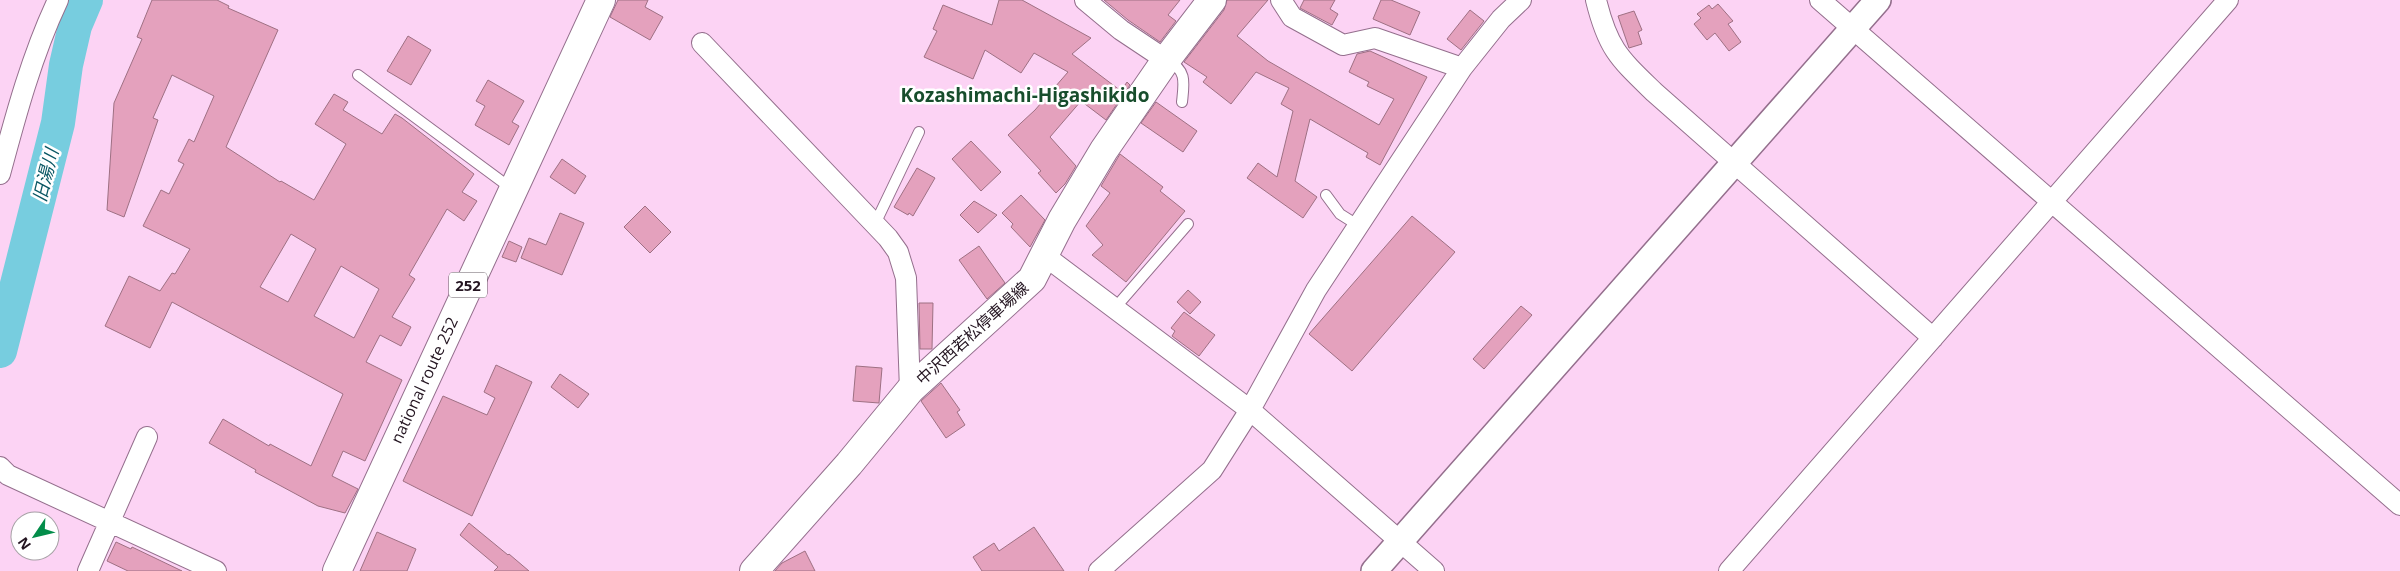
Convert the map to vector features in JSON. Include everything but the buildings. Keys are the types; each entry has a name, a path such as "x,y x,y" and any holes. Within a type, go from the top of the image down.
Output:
{"main road":[{"name":"national route 252","path":"337,571 601,0"},
{"name":"中沢西若松停車場線","path":"754,571 849,464 910,390 1032,279 1062,220 1104,150 1166,60 1212,0"}],"street":[{"path":"0,174 19,101 58,0"},
{"path":"1085,0 1121,30 1166,60"},
{"path":"1281,0 1292,17 1344,45 1374,38 1462,68"},
{"path":"1099,571 1212,470 1250,410 1316,290 1462,68 1502,18 1522,0"},
{"path":"1596,0 1603,30 1614,51 1654,92 1933,338"},
{"path":"1820,0 2400,505"},
{"path":"1374,571 1878,0"},
{"path":"1729,571 2228,0"},
{"path":"702,43 875,224 898,252 906,278 910,390"},
{"path":"1045,256 1250,410 1434,571"},
{"path":"88,571 146,437"},
{"path":"0,467 8,475 216,571"}],"lane":[{"path":"1166,60 1177,65 1184,76 1182,102"},
{"path":"358,75 512,189"},
{"path":"875,224 919,132"},
{"path":"1326,195 1340,214 1359,226"},
{"path":"1115,308 1188,224"}],"waterway":[{"name":"旧湯川","path":"0,351 58,123 66,65 75,26 86,0"}],"district":[{"name":"Kozashimachi-Higashikido","path":"1025,95"}]}
